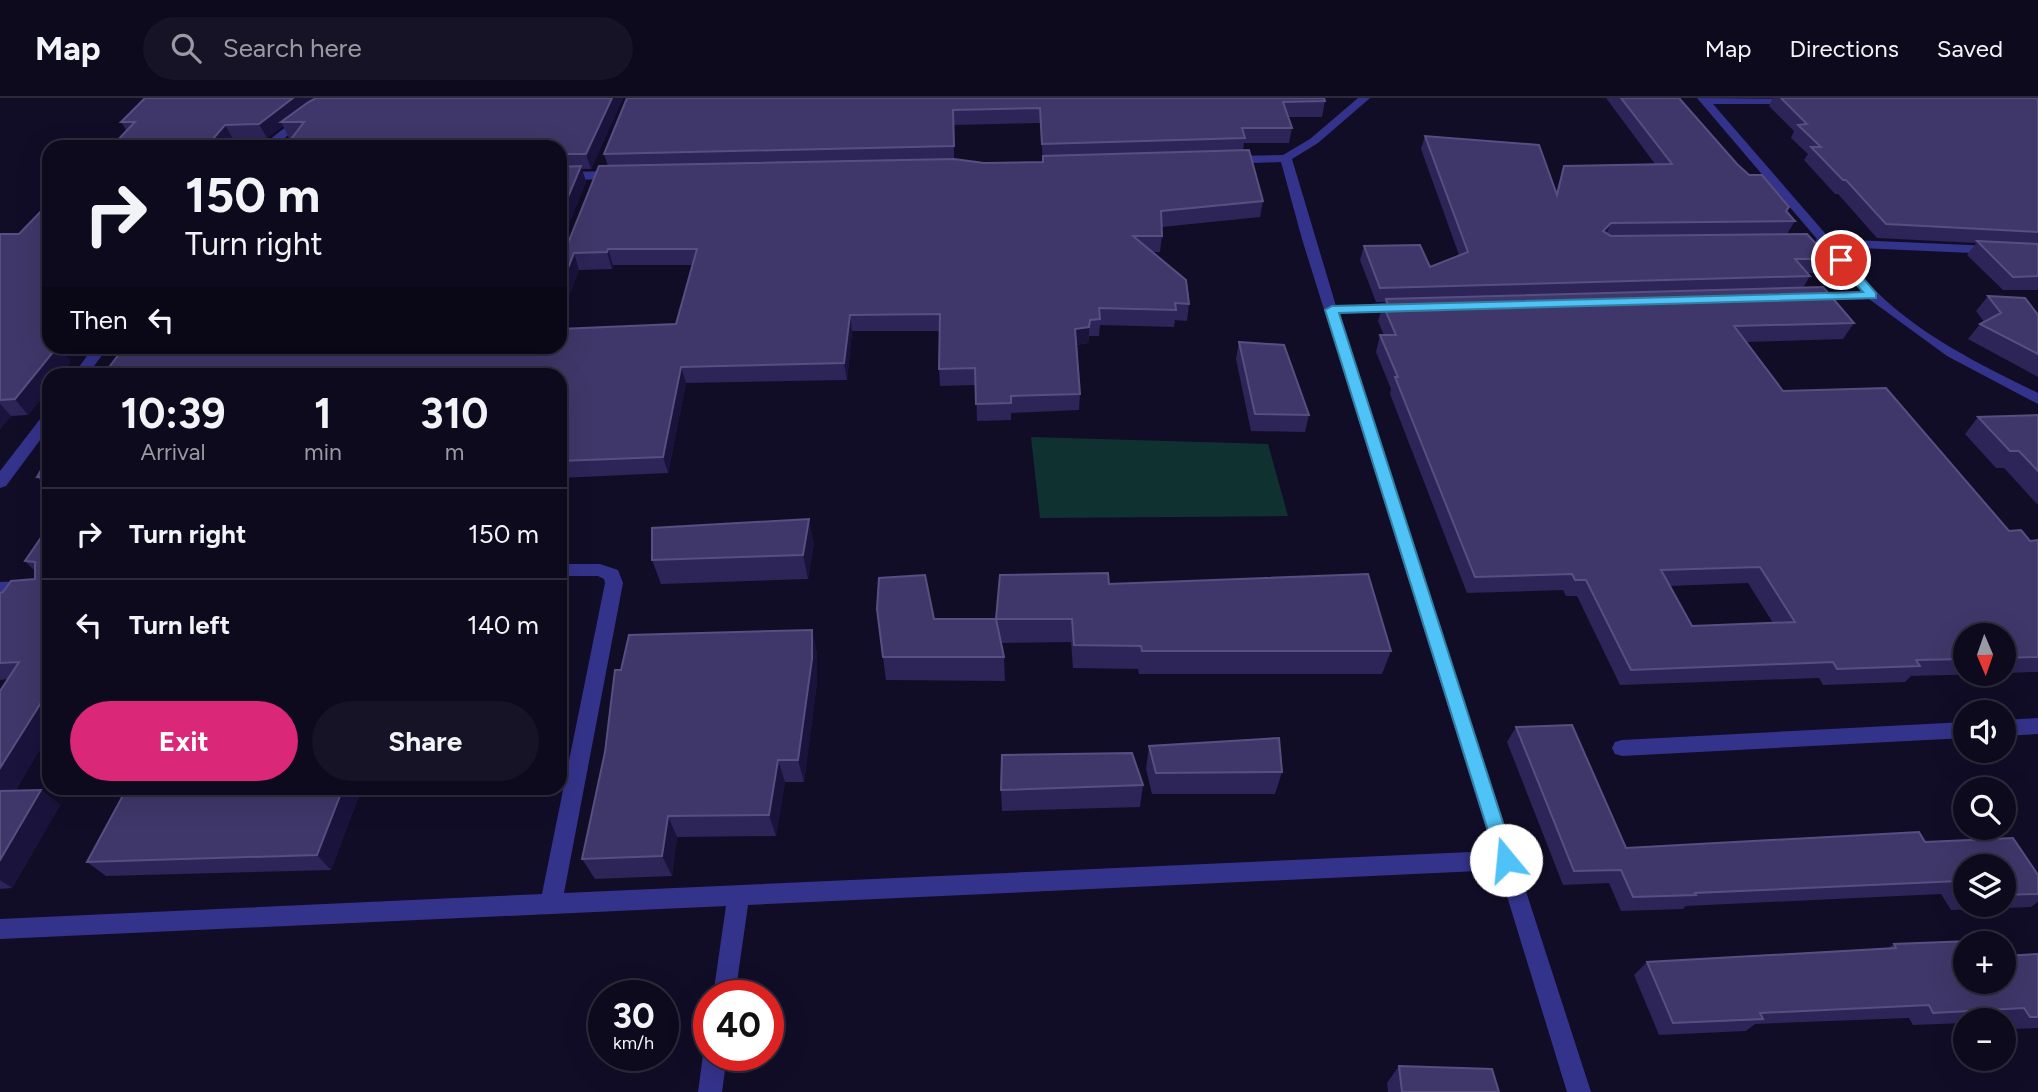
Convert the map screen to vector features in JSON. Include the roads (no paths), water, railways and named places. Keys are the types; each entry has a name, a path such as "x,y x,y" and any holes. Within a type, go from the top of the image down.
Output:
{"street":[{"path":"275,140 309,114 341,98"},
{"path":"1216,160 1286,158 1314,141 1366,98"},
{"path":"1703,99 1814,101"},
{"path":"1703,99 1872,295 1904,323 1948,352 2038,399"},
{"path":"1286,158 1308,239 1579,1092"},
{"path":"598,181 605,163"},
{"path":"567,177 598,181 627,175"},
{"path":"1801,241 2038,252"},
{"path":"1792,297 1872,295"},
{"path":"1332,310 1424,306"},
{"path":"0,482 42,427"},
{"path":"551,903 614,583 612,575 600,570 567,570"},
{"path":"0,589 42,587"},
{"path":"2016,728 2037,728"},
{"path":"1622,748 1953,731"},
{"path":"0,929 1506,860"},
{"path":"726,980 738,896"},
{"path":"710,1092 713,1071"}]}
